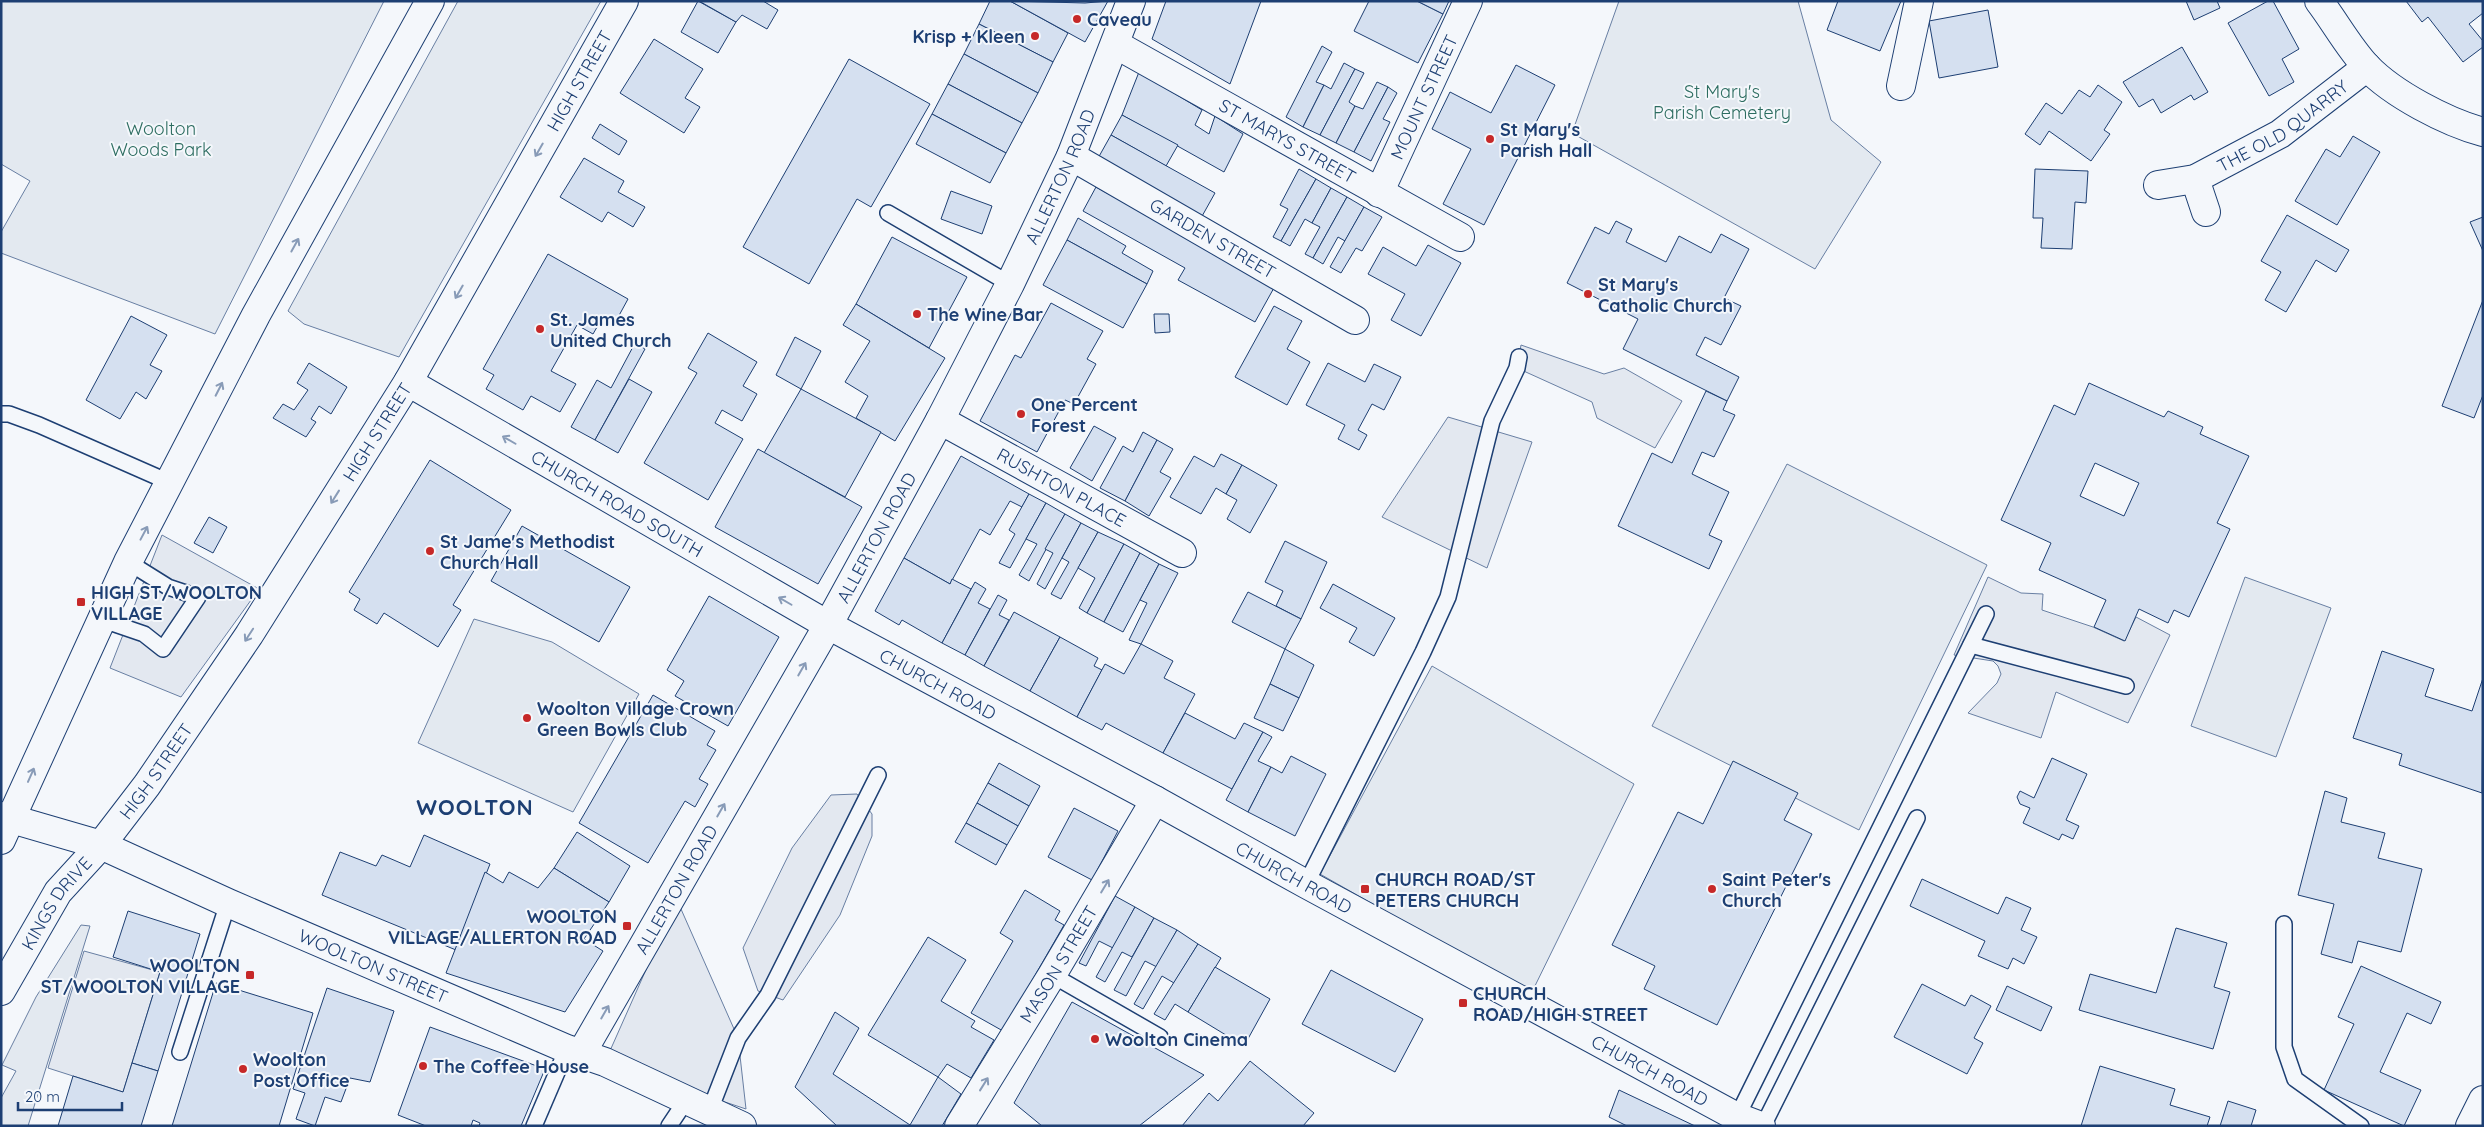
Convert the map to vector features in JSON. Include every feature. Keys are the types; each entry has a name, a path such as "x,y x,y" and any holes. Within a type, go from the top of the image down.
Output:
{"street":[{"path":"5,825 100,618 128,562 256,315 430,1"},
{"name":"HIGH STREET","path":"101,845 161,765 249,635 408,382 624,1"},
{"name":"ALLERTON ROAD","path":"574,1052 828,625 940,420 1010,284 1071,156 1131,1"},
{"name":"MOUNT STREET","path":"1379,193 1468,1"},
{"path":"1901,86 1919,1"},
{"path":"2319,1 2367,67 2411,101 2462,126 2483,132"},
{"name":"ST MARYS STREET","path":"1115,44 1460,237"},
{"name":"THE OLD QUARRY","path":"2158,185 2195,178 2280,134 2367,67"},
{"name":"GARDEN STREET","path":"1071,156 1355,320"},
{"name":"THE OLD QUARRY","path":"2195,178 2206,212"},
{"name":"CHURCH ROAD SOUTH","path":"408,382 828,625"},
{"name":"RUSHTON PLACE","path":"940,420 1182,553"},
{"name":"CHURCH ROAD","path":"828,625 1753,1123"},
{"name":"MASON STREET","path":"959,1126 1155,800"},
{"name":"WOOLTON STREET","path":"5,825 101,845 228,903 574,1052 605,1062 742,1126"},
{"name":"KINGS DRIVE","path":"1,991 58,892 101,845"},
{"path":"2470,1126 2483,1100"}],"lane":[{"path":"888,214 1010,284"},
{"path":"1306,884 1423,652 1448,597 1492,421 1517,368 1520,357"},
{"path":"1,414 9,414 39,425 170,483"},
{"path":"100,618 144,634 163,649 198,597 168,587 128,562"},
{"path":"1753,1123 1970,645 1986,614"},
{"path":"1970,645 2126,686"},
{"path":"670,1126 698,1105 738,1038 768,995 878,775"},
{"path":"1753,1123 1917,818"},
{"path":"180,1052 228,903"},
{"path":"2284,924 2284,1047 2295,1079 2361,1126"},
{"path":"1052,974 1160,1037"},
{"path":"534,1126 574,1052"}],"green space":[{"name":"Woolton Woods Park","path":"1,1 384,1 215,334 1,253 1,232 30,181 1,164"},
{"path":"458,1 601,1 399,357 304,324 288,311"},
{"name":"St Mary's Parish Cemetery","path":"1619,1 1798,1 1831,120 1881,162 1815,269 1572,133"},
{"path":"1787,464 1987,565 1859,830 1652,726"},
{"path":"2245,577 2331,608 2276,757 2191,726"},
{"name":"Woolton Village Crown Green Bowls Club","path":"474,619 552,642 639,694 573,812 418,743"},
{"path":"1432,666 1634,784 1531,994 1320,874"},
{"path":"81,925 90,926 28,1126 1,1126 1,1098 16,1071 2,1065 36,997"}],"shaded area":[{"path":"1521,345 1604,374 1624,368 1682,401 1655,448 1597,418 1592,402 1517,368"},
{"path":"1448,417 1532,442 1487,568 1382,517"},
{"path":"162,535 259,589 181,697 110,668"},
{"path":"1988,577 2021,593 2043,594 2042,610 2093,627 2124,641 2136,617 2170,635 2128,723 2056,692 2041,738 1968,713 1997,683 2001,674 1998,666 1993,661 1954,655"},
{"path":"857,794 872,814 872,836 840,915 783,1000 758,991 743,948 792,848 831,795"},
{"path":"677,900 738,1038 746,1109 605,1062"},
{"path":"84,951 160,972 123,1092 48,1068"}],"building":[{"path":"698,1 736,22 718,53 681,32"},
{"path":"699,1 763,1 778,10 767,29 742,15 736,22"},
{"path":"990,1 1010,1 1068,33 1053,62 979,24"},
{"path":"1010,1 1085,3 1108,1 1085,42"},
{"path":"1166,1 1261,1 1230,84 1152,39"},
{"path":"1369,1 1417,1 1443,14 1418,63 1354,31"},
{"path":"1417,1 1449,1 1443,14"},
{"path":"1838,1 1901,1 1880,51 1827,30"},
{"path":"2186,1 2217,1 2220,8 2194,20"},
{"path":"2268,1 2273,1 2299,49 2282,59 2294,82 2269,96 2228,23"},
{"path":"2406,1 2483,1 2483,13 2469,24 2483,41 2483,47 2463,62 2428,17 2422,22"},
{"path":"1988,10 1998,67 1939,78 1929,21"},
{"path":"979,24 1053,62 1038,93 964,54"},
{"path":"654,39 703,69 685,98 700,107 684,133 620,93"},
{"path":"1322,46 1332,52 1316,82 1324,85 1303,127 1286,117"},
{"path":"2182,47 2208,92 2194,100 2191,95 2161,113 2153,99 2139,107 2123,82"},
{"path":"964,54 1038,93 1022,123 948,84"},
{"path":"849,59 930,104 871,207 857,199 809,284 743,247"},
{"path":"1344,63 1355,69 1320,135 1303,127 1324,85 1331,89"},
{"name":"St Mary's Parish Hall","path":"1516,65 1555,85 1484,225 1443,204 1471,149 1432,129 1450,92 1491,113"},
{"path":"1355,69 1364,73 1349,102 1355,106 1336,143 1320,135"},
{"path":"1139,72 1202,110 1195,125 1209,134 1215,116 1243,134 1224,172 1122,115"},
{"path":"1377,82 1388,87 1354,152 1336,143 1355,106 1363,109"},
{"path":"948,84 1022,123 1006,153 932,114"},
{"path":"2098,85 2122,102 2104,130 2110,134 2091,161 2049,131 2040,145 2025,134 2046,103 2062,114 2079,90 2090,97"},
{"path":"1388,87 1397,93 1383,119 1390,122 1371,161 1354,152"},
{"path":"932,114 1006,153 990,183 916,144"},
{"path":"1122,115 1178,145 1166,166 1111,135"},
{"path":"600,124 627,141 619,155 592,138"},
{"path":"1111,135 1215,193 1201,218 1097,160"},
{"path":"2353,136 2380,152 2337,225 2295,201 2326,149 2340,157"},
{"path":"584,158 624,181 618,192 645,207 633,227 608,212 602,222 560,197"},
{"path":"1299,169 1316,179 1281,241 1273,237 1288,209 1280,205"},
{"path":"2035,169 2088,171 2086,203 2075,202 2072,249 2041,248 2043,218 2033,218"},
{"path":"1316,179 1331,188 1312,223 1305,219 1290,246 1281,241"},
{"path":"1096,187 1275,286 1255,322 1178,280 1185,268 1083,211"},
{"path":"1331,188 1347,197 1313,258 1305,254 1320,227 1312,223"},
{"path":"951,191 992,206 982,234 941,219"},
{"path":"1347,197 1364,207 1345,241 1338,237 1323,264 1313,258"},
{"path":"1364,207 1382,217 1362,251 1356,248 1341,273 1330,267"},
{"path":"2287,215 2349,250 2336,272 2316,260 2286,312 2265,300 2281,272 2261,261"},
{"path":"2483,217 2483,251 2470,222"},
{"path":"1078,218 1126,246 1122,253 1153,271 1147,284 1067,240"},
{"path":"1616,221 1632,229 1626,242 1666,262 1679,236 1711,253 1721,234 1749,249 1724,298 1741,306 1721,345 1705,337 1696,355 1739,377 1727,401 1623,349 1638,319 1567,283 1595,227 1609,234"},
{"path":"892,237 967,277 929,348 856,304"},
{"path":"1067,240 1147,284 1123,328 1043,285"},
{"path":"1428,245 1461,263 1421,336 1391,320 1405,294 1368,274 1383,247 1416,266"},
{"name":"St. James United Church","path":"548,254 628,299 616,321 604,315 593,334 577,325 551,371 576,384 560,412 531,396 523,410 486,389 494,375 483,369"},
{"path":"2483,300 2483,395 2474,418 2442,406"},
{"path":"1051,303 1103,331 1087,359 1096,364 1074,404 1065,400 1037,452 980,421 1015,355 1021,358"},
{"path":"856,304 945,358 895,441 856,418 868,396 845,382 870,341 843,325"},
{"path":"1274,306 1302,321 1287,349 1310,362 1287,405 1235,377"},
{"path":"1154,314 1169,314 1170,332 1155,333"},
{"path":"131,316 167,335 150,365 162,371 146,399 136,392 120,419 86,400"},
{"path":"708,333 757,362 743,386 757,394 742,421 722,410 715,423 743,439 708,500 644,463 697,373 688,368"},
{"path":"795,337 821,351 801,389 776,375"},
{"path":"635,343 645,349 595,440 571,427 597,380 611,388"},
{"path":"309,363 347,387 331,414 319,406 311,419 316,422 306,437 273,418 283,404 294,410 308,390 297,383"},
{"path":"1328,363 1365,382 1374,364 1401,377 1384,410 1372,404 1358,430 1367,435 1359,450 1338,439 1345,425 1306,405"},
{"path":"629,379 652,392 618,453 595,440"},
{"path":"2089,383 2164,417 2168,411 2203,427 2200,434 2249,456 2217,523 2230,529 2189,617 2174,610 2168,623 2139,609 2125,641 2094,627 2106,600 2039,570 2051,543 2001,520 2054,405 2075,415","holes":["2095,463 2139,483 2124,516 2080,496"]},
{"path":"801,389 881,432 845,497 764,453"},
{"path":"1706,391 1727,401 1723,410 1735,415 1714,457 1702,452 1692,474 1729,492 1709,535 1722,541 1709,569 1618,526 1652,453 1672,463"},
{"path":"1094,426 1116,438 1092,481 1070,468"},
{"path":"1143,432 1157,440 1125,501 1100,488 1123,446 1133,452"},
{"path":"1157,440 1173,449 1160,472 1171,478 1149,516 1125,501"},
{"path":"758,449 862,507 818,584 715,527"},
{"path":"1221,454 1242,465 1226,494 1216,488 1201,514 1170,497 1194,456 1214,467"},
{"path":"961,456 1029,494 1022,507 1010,501 990,535 980,529 950,584 904,558"},
{"name":"St Jame's Methodist Church Hall","path":"430,460 511,510 453,605 461,610 438,647 384,613 377,624 354,610 360,599 349,592"},
{"path":"1242,465 1277,485 1250,533 1227,519 1237,500 1226,494"},
{"path":"1029,494 1046,503 1010,568 999,563 1015,534 1009,530"},
{"path":"1046,503 1065,514 1029,581 1019,575 1037,544 1026,539"},
{"path":"1065,514 1081,523 1045,589 1037,584 1053,553 1045,549"},
{"path":"209,517 227,527 213,553 194,543"},
{"path":"1081,523 1098,532 1061,599 1051,594 1069,562 1062,558"},
{"path":"522,526 630,587 599,642 491,581"},
{"path":"1098,532 1124,544 1087,613 1079,608 1095,578 1078,568"},
{"path":"1285,541 1327,562 1301,619 1276,606 1283,591 1265,582"},
{"path":"1124,544 1140,553 1104,622 1087,613"},
{"path":"1140,553 1159,564 1123,632 1104,622"},
{"path":"904,558 950,584 952,579 971,589 942,643 902,620 899,625 875,611"},
{"path":"1159,564 1178,573 1141,644 1129,640 1147,603 1140,600"},
{"path":"975,582 986,589 978,603 990,609 965,655 942,643"},
{"path":"1333,584 1395,618 1374,656 1349,642 1357,628 1320,608"},
{"path":"1248,592 1301,619 1285,649 1232,622"},
{"path":"998,595 1007,600 999,615 1009,620 984,666 965,655"},
{"path":"709,596 779,637 728,726 675,696 684,681 667,670"},
{"path":"1014,612 1060,637 1030,691 984,666"},
{"path":"1060,637 1098,658 1094,666 1102,670 1077,717 1030,691"},
{"path":"1141,644 1173,661 1164,678 1195,694 1163,753 1106,723 1102,730 1077,717 1105,664 1124,674"},
{"path":"1285,649 1314,665 1299,698 1270,684"},
{"path":"2382,651 2434,669 2425,696 2472,711 2483,678 2482,793 2399,765 2402,754 2353,738"},
{"path":"1270,684 1299,698 1283,731 1254,718"},
{"path":"653,695 715,731 707,745 716,750 699,779 708,784 695,807 685,801 648,863 579,823"},
{"path":"1185,713 1235,739 1244,723 1263,732 1232,789 1163,753"},
{"path":"1263,732 1272,737 1258,761 1271,767 1248,812 1226,800"},
{"path":"1291,756 1326,774 1295,836 1248,812 1271,767 1282,773"},
{"path":"2052,758 2087,774 2066,820 2079,826 2073,839 2062,834 2059,840 2023,823 2030,808 2020,804 2017,797 2020,791 2034,798"},
{"name":"Saint Peter's Church","path":"1733,761 1798,793 1784,820 1812,834 1717,1025 1644,989 1655,966 1612,945 1678,812 1703,824"},
{"path":"999,763 1040,786 1029,806 988,783"},
{"path":"988,783 1029,806 1018,826 977,803"},
{"path":"2325,791 2347,798 2341,822 2385,833 2378,858 2422,869 2401,952 2358,941 2352,963 2321,954 2334,904 2298,895"},
{"path":"977,803 1018,826 1007,845 966,823"},
{"path":"1074,808 1118,831 1092,880 1048,857"},
{"path":"966,823 1007,845 996,865 955,842"},
{"path":"577,832 630,866 609,902 554,868"},
{"path":"424,835 490,864 456,950 322,895 340,852 376,866 382,855 410,867"},
{"path":"554,868 609,902 584,939 603,951 565,1012 446,973 485,872 503,883 509,872 538,888"},
{"path":"1922,879 1998,914 2006,897 2031,908 2021,930 2037,937 2024,964 2013,958 2008,969 1978,956 1985,941 1910,906"},
{"path":"1025,890 1060,911 1055,920 1064,925 1003,1031 971,1013 1013,941 1000,933"},
{"path":"1115,896 1135,907 1113,948 1099,941 1086,966 1079,963"},
{"path":"1135,907 1154,918 1132,957 1122,952 1105,982 1096,977"},
{"path":"128,911 200,934 158,1071 132,1063 160,972 113,957"},
{"path":"1154,918 1177,930 1157,967 1145,961 1126,996 1114,990"},
{"path":"2176,928 2227,943 2214,987 2230,992 2213,1049 2079,1010 2090,974 2156,993"},
{"path":"1177,930 1198,944 1174,983 1162,976 1143,1009 1134,1004"},
{"path":"928,937 966,960 941,1001 975,1021 971,1027 994,1040 971,1078 947,1064 938,1077 868,1035"},
{"path":"1198,944 1221,958 1188,1012 1175,1004 1165,1020 1154,1014"},
{"path":"2361,966 2441,1002 2431,1024 2407,1013 2380,1072 2421,1090 2404,1126 2324,1090 2354,1024 2338,1017"},
{"path":"1215,967 1270,999 1244,1046 1188,1012"},
{"path":"1331,970 1423,1019 1395,1072 1302,1024"},
{"name":"Woolton Post Office","path":"216,983 313,1013 279,1126 172,1126"},
{"path":"1922,984 1965,1006 1971,995 1991,1006 1974,1038 1983,1043 1967,1074 1894,1037"},
{"path":"2007,986 2052,1007 2041,1031 1996,1010"},
{"path":"327,988 394,1011 370,1082 350,1078 341,1102 325,1097 315,1126 296,1119 305,1093 293,1089"},
{"name":"Woolton Cinema","path":"1072,1002 1204,1075 1139,1126 1042,1126 1014,1103"},
{"path":"835,1012 859,1028 833,1074 910,1125 938,1077 961,1094 942,1126 837,1126 795,1087"},
{"path":"430,1027 545,1069 521,1126 479,1126 480,1123 473,1120 471,1126 426,1126 398,1115"},
{"path":"1250,1061 1314,1113 1303,1126 1182,1126 1209,1093 1218,1101"},
{"path":"132,1063 158,1071 141,1126 58,1126 73,1076 123,1092"},
{"path":"2100,1066 2175,1089 2170,1105 2210,1117 2207,1126 2081,1126"},
{"path":"1619,1090 1695,1126 1627,1126 1609,1117"},
{"path":"2228,1101 2256,1110 2251,1126 2220,1126"}],"place":[{"name":"Caveau","path":"1077,19"},
{"name":"Krisp + Kleen","path":"1035,36"},
{"name":"St Mary's Parish Hall","path":"1490,139"},
{"name":"St Mary's Catholic Church","path":"1588,294"},
{"name":"The Wine Bar","path":"917,314"},
{"name":"St. James United Church","path":"540,329"},
{"name":"One Percent Forest","path":"1021,414"},
{"name":"St Jame's Methodist Church Hall","path":"430,551"},
{"name":"HIGH ST/WOOLTON VILLAGE","path":"81,602"},
{"name":"Woolton Village Crown Green Bowls Club","path":"527,718"},
{"name":"CHURCH ROAD/ST PETERS CHURCH","path":"1365,889"},
{"name":"Saint Peter's Church","path":"1712,889"},
{"name":"WOOLTON VILLAGE/ALLERTON ROAD","path":"627,926"},
{"name":"WOOLTON ST/WOOLTON VILLAGE","path":"250,975"},
{"name":"CHURCH ROAD/HIGH STREET","path":"1463,1003"},
{"name":"Woolton Cinema","path":"1095,1039"},
{"name":"The Coffee House","path":"423,1066"},
{"name":"Woolton Post Office","path":"243,1069"}],"district":[{"name":"WOOLTON","path":"475,807"}]}
